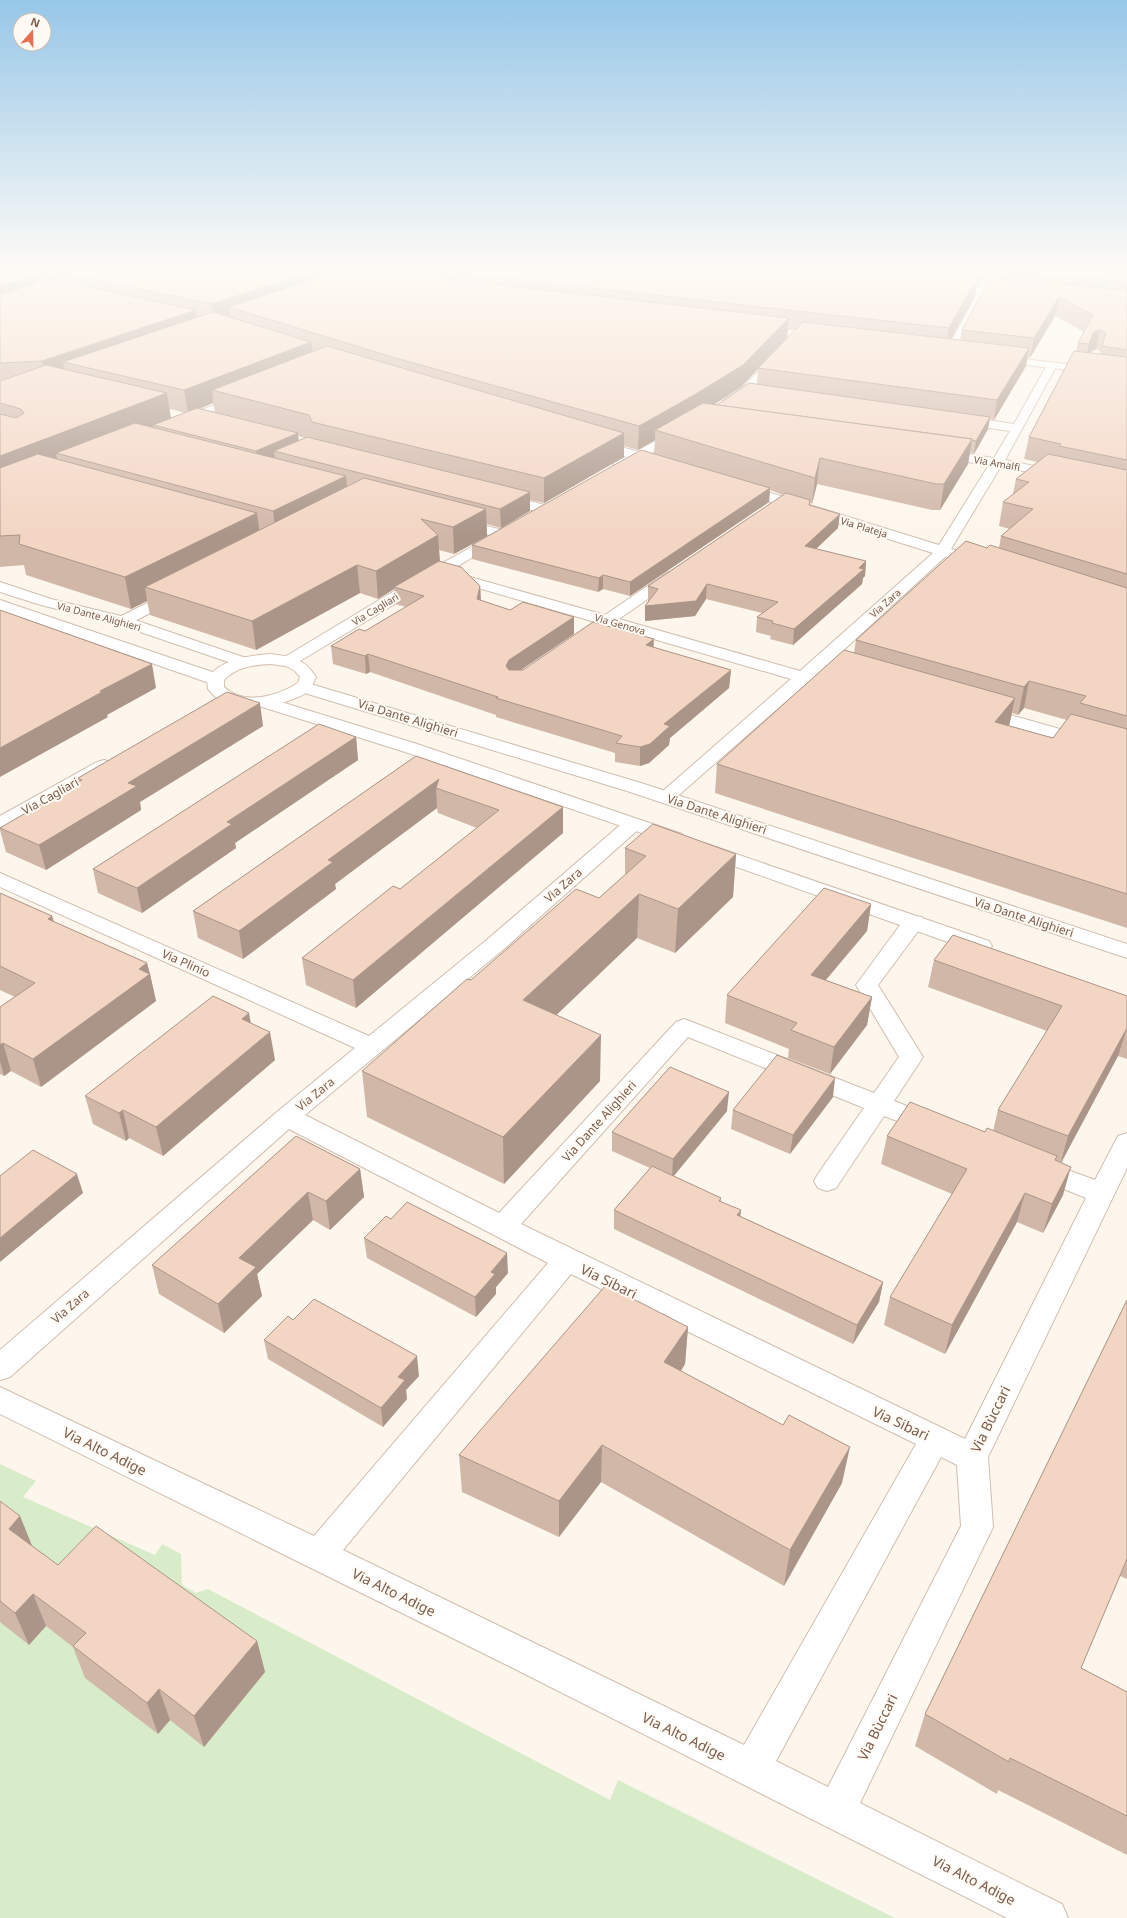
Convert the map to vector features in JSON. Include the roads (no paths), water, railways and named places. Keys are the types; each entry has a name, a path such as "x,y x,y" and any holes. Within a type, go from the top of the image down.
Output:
{"street":[{"path":"720,408 746,390 777,359"},
{"path":"994,359 1052,365 1092,365 1127,374"},
{"name":"Via Zara","path":"664,797 803,677 825,666 943,551 1018,428 1052,365"},
{"path":"746,390 762,392"},
{"path":"172,421 194,417 256,392"},
{"path":"194,417 222,421"},
{"path":"948,418 1018,428"},
{"path":"609,472 694,424"},
{"path":"581,439 669,466"},
{"name":"Via Amalfi","path":"927,452 998,462 1068,477"},
{"name":"Via Plateja","path":"729,485 995,567"},
{"path":"491,496 544,509"},
{"path":"768,510 781,501"},
{"path":"526,520 557,502"},
{"path":"448,520 502,534"},
{"name":"Via Cagliari","path":"289,661 514,527"},
{"path":"588,634 685,568"},
{"name":"Via Genova","path":"438,571 803,677"},
{"name":"Via Dante Alighieri","path":"0,587 46,602 123,621 243,662"},
{"path":"123,621 190,587"},
{"name":"Via Dante Alighieri","path":"0,605 215,679"},
{"path":"270,659 289,661 303,668 308,677 304,686 288,696 265,702 219,701 215,679 221,672 243,662 270,659"},
{"name":"Via Dante Alighieri","path":"304,686 664,797 1127,951"},
{"path":"265,702 411,748 1002,953"},
{"path":"969,708 1127,754"},
{"name":"Via Cagliari","path":"0,824 117,758"},
{"name":"Via Zara","path":"0,1368 287,1117 497,943 633,824"},
{"name":"Via Plinio","path":"0,879 372,1048"},
{"path":"827,1181 911,1056 867,985 914,922"},
{"name":"Via Dante Alighieri","path":"503,1226 684,1027 950,1133"},
{"name":"Via Sibari","path":"287,1117 567,1260 972,1457"},
{"name":"Via Bùccari","path":"836,1811 977,1527 972,1457 1127,1142"},
{"path":"1022,1161 1101,1193"},
{"path":"319,1554 567,1260"},
{"name":"Via Alto Adige","path":"0,1400 319,1554 1048,1918"},
{"path":"751,1769 935,1439"}]}
